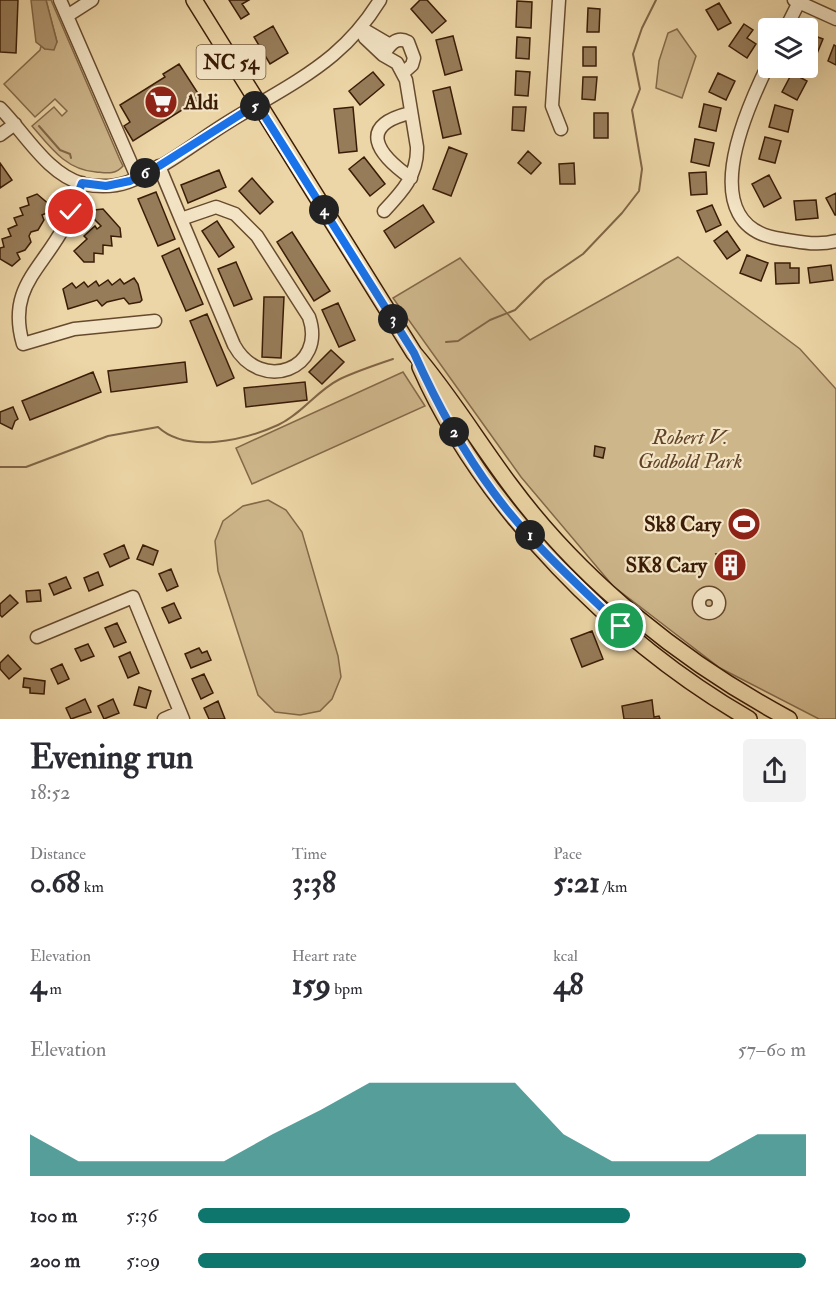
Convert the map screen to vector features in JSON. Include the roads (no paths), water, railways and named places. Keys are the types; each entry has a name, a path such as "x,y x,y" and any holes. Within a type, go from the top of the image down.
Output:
{"main road":[{"name":"NC 54","path":"194,0 414,353 441,385 511,486 546,528 625,607 662,638 723,682 789,719"},
{"name":"NC 54","path":"414,353 430,391 466,453 494,493 529,534 574,582 621,626 665,662 749,719"},
{"path":"714,697 723,682"}],"street":[{"path":"60,0 137,177"},
{"path":"67,16 92,0"},
{"path":"0,108 53,167 82,183 117,185 159,166 323,63 362,28 380,0"},
{"path":"559,0 552,106 561,129"},
{"path":"790,18 797,1 836,19"},
{"path":"362,28 365,38 386,50 397,63 406,80 417,157 405,189 384,211"},
{"path":"386,50 399,40 404,40 412,47 414,58 412,65 403,73"},
{"path":"762,78 746,114 733,160 731,186 736,206 749,224 774,238 822,243 836,241"},
{"path":"410,112 382,123 378,129 378,138 392,165 411,178"},
{"path":"0,135 15,124"},
{"path":"159,166 181,219 234,345 244,360 257,369 273,372 282,371 300,362 310,344 311,324 306,312 257,236 241,219 222,208 208,209 181,219"},
{"path":"82,183 65,226 20,298 17,317 23,344 74,329 155,321"},
{"path":"37,637 133,597 181,716 164,719"}],"waterway":[{"path":"446,342 458,341 490,320 515,310 545,280 583,254 622,213 639,191 642,169 632,110 640,89 633,54 642,28 656,0"},
{"path":"39,126 60,150 70,154 71,158"},
{"path":"0,467 26,467 108,436 158,427 170,435 200,442 216,442 249,435 287,420 340,379 393,359"}],"place":[{"name":"Aldi","path":"161,102"},
{"name":"Sk8 Cary","path":"744,524"},
{"name":"SK8 Cary","path":"730,565"}],"park label":[{"name":"Robert V. Godbold Park","path":"690,449"}]}
